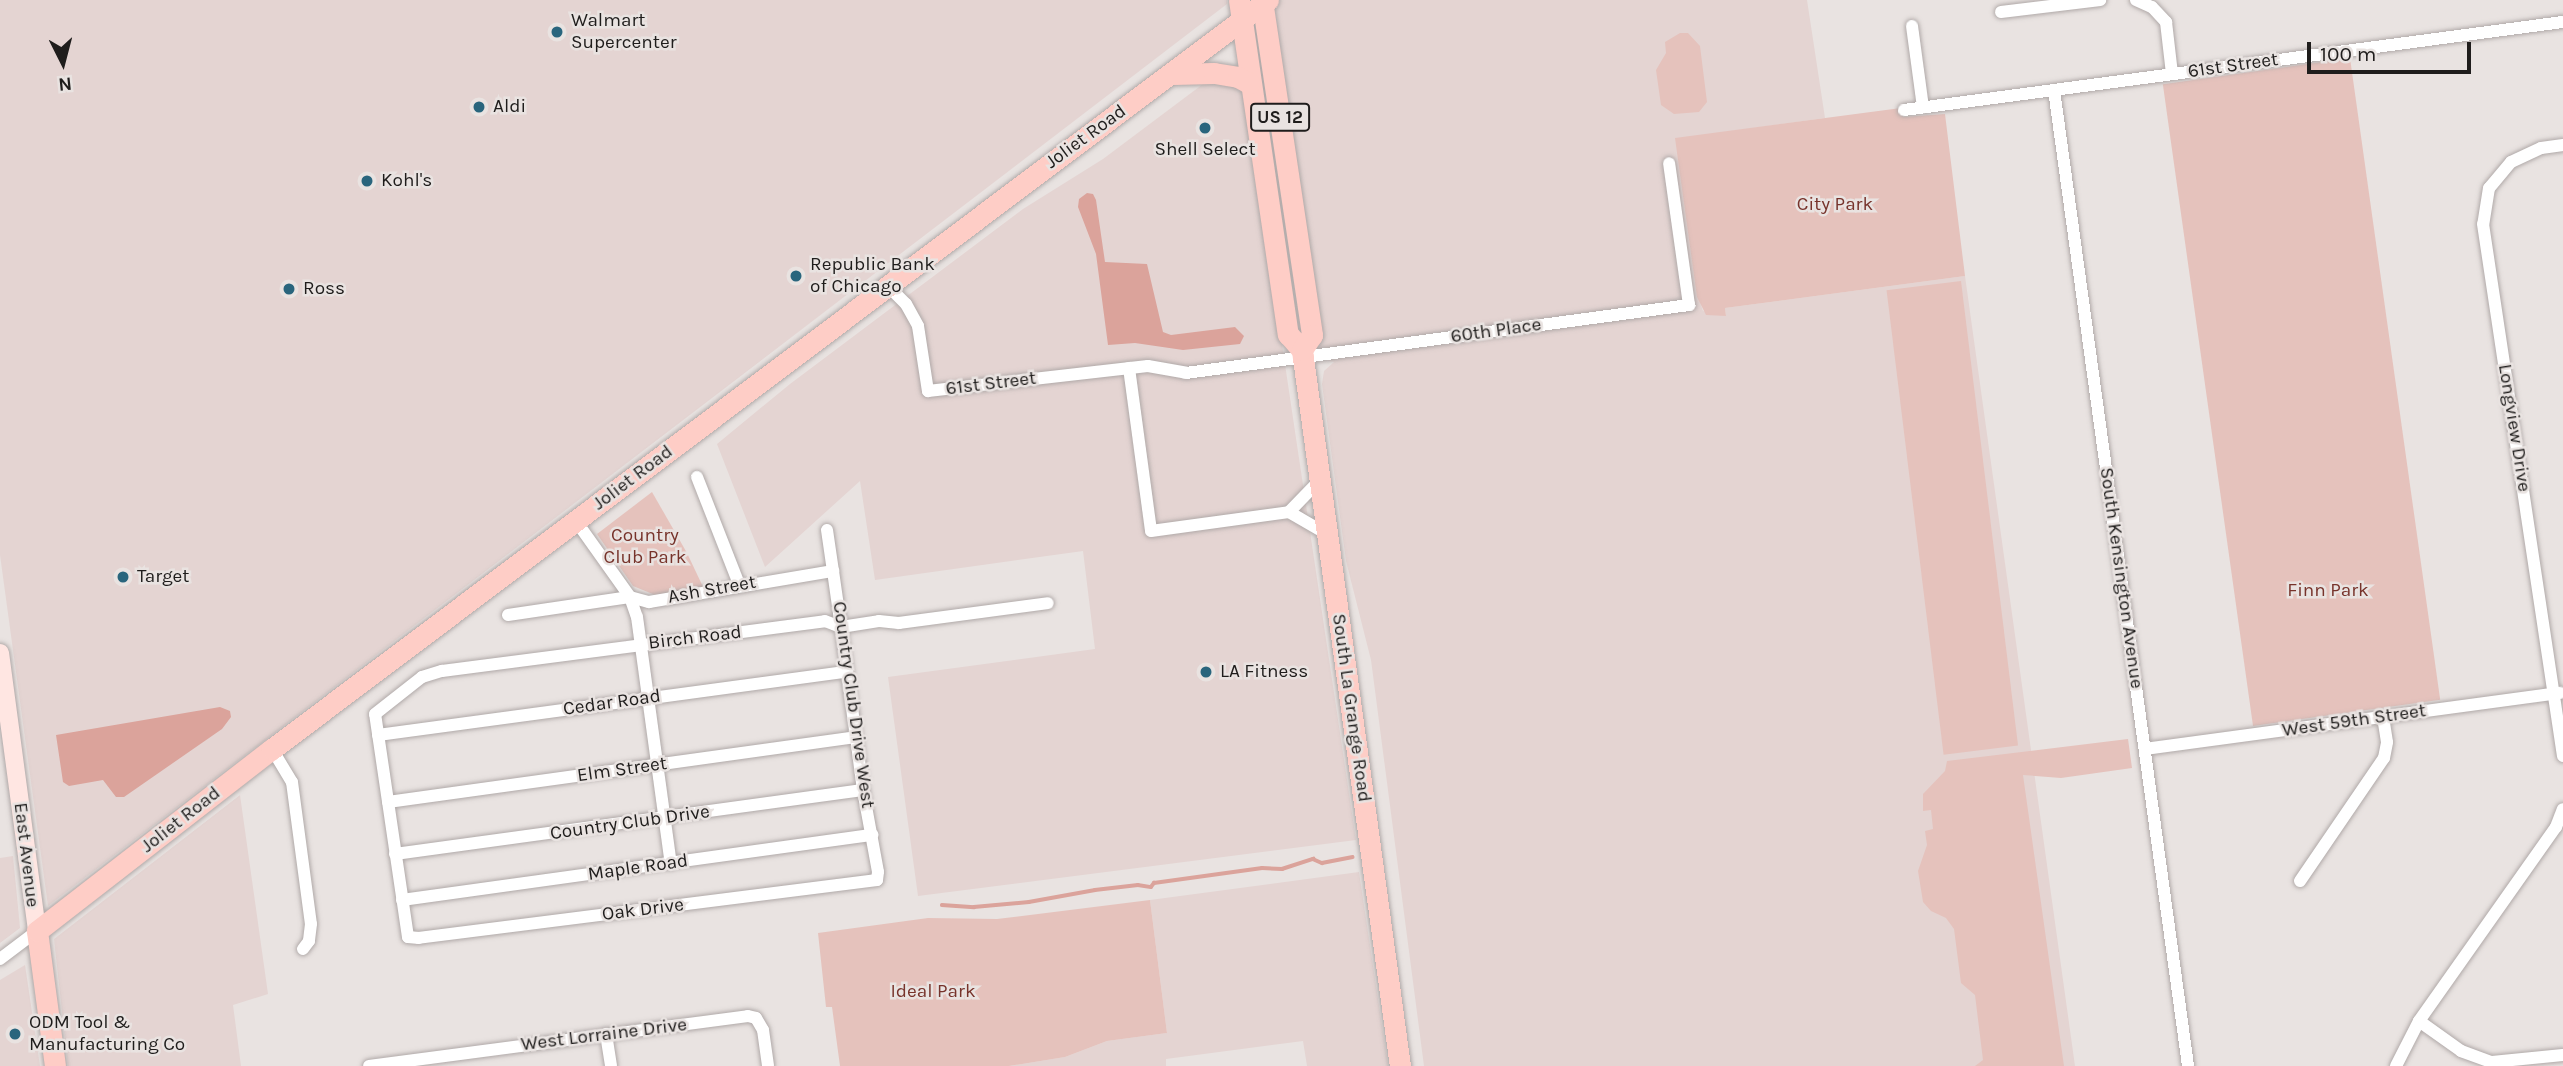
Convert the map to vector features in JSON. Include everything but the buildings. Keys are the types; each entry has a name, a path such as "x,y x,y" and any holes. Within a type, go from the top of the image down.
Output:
{"main road":[{"name":"Joliet Road","path":"37,932 272,749 1172,74 1240,10 1264,1"},
{"name":"South La Grange Road","path":"1264,1 1311,335 1302,354"},
{"name":"South La Grange Road","path":"1240,10 1288,334 1302,354 1399,1066"},
{"path":"1172,74 1222,74 1250,83"},
{"path":"37,932 55,1066"}],"street":[{"path":"2001,12 2033,4 2100,0"},
{"path":"2136,0 2152,7 2166,22 2172,74"},
{"name":"61st Street","path":"1904,110 2563,22"},
{"path":"1912,26 1923,107"},
{"name":"South Kensington Avenue","path":"2054,90 2188,1066"},
{"name":"Longview Drive","path":"2563,145 2541,148 2511,162 2488,188 2483,224 2559,693 2563,756"},
{"name":"60th Place","path":"1302,354 1689,305 1669,163"},
{"name":"61st Street","path":"888,286 906,304 918,326 928,391 1129,368 1168,367 1186,373 1302,354"},
{"path":"1129,368 1151,531 1289,512 1327,534"},
{"path":"697,477 739,584"},
{"path":"1289,512 1320,480"},
{"path":"576,522 630,597 637,617 671,863"},
{"name":"Country Club Drive West","path":"827,530 863,790 873,835 877,880"},
{"name":"Ash Street","path":"508,615 630,597 649,602 739,584 833,570"},
{"name":"Birch Road","path":"378,735 375,714 429,675 825,621 841,627 879,621 900,623 1048,603"},
{"name":"East Avenue","path":"0,653 37,932"},
{"name":"Cedar Road","path":"378,735 847,672"},
{"name":"West 59th Street","path":"2145,750 2559,693"},
{"path":"2300,881 2384,758 2387,742 2383,717"},
{"path":"378,735 402,900"},
{"name":"Elm Street","path":"388,802 856,737"},
{"path":"272,749 292,782 311,924 309,941 303,949"},
{"name":"Country Club Drive","path":"396,854 863,790"},
{"path":"2396,1066 2418,1021 2556,827 2563,809"},
{"name":"Maple Road","path":"402,900 873,835"},
{"name":"Oak Drive","path":"402,900 408,937 447,935 877,880"},
{"name":"Joliet Road","path":"0,959 37,932"},
{"name":"West Lorraine Drive","path":"369,1066 606,1034 756,1018 763,1030 768,1066"},
{"path":"2418,1021 2461,1051 2492,1062 2563,1055"},
{"path":"606,1034 611,1066"}],"shaded area":[{"path":"0,0 1227,0 1227,4 48,906 0,555"},
{"path":"1275,0 1807,0 1825,118 1676,139 1699,299 1703,311 1726,316 1725,308 1965,276 2075,1066 1424,1066 1371,660 1346,561 1322,384 1324,371 1334,362 1305,355 1259,12"},
{"path":"1207,81 1239,85 1246,103 1356,840 918,896 888,677 1095,649 1083,551 875,580 860,481 765,567 717,444 790,384 1023,209 1103,159"},
{"path":"1087,193 1093,194 1096,200 1105,262 1147,264 1163,332 1171,335 1235,327 1244,336 1240,344 1183,350 1135,343 1108,345 1096,254 1078,207 1079,199"},
{"path":"220,707 230,711 231,717 222,729 124,797 116,797 103,780 69,786 63,782 56,735"},
{"path":"240,795 268,994 233,1005 241,1066 68,1066 54,939"},
{"path":"13,856 20,928 0,943 0,858"},
{"path":"1359,872 1388,1066 1307,1066 1303,1041 1166,1059 1166,1066 1009,1066 1065,1057 1107,1041 1167,1033 1150,900"},
{"name":"ODM Tool & Manufacturing Co","path":"25,965 40,1066 0,1066 0,980"}],"green space":[{"path":"1680,33 1688,33 1700,46 1707,102 1699,112 1674,114 1661,105 1656,70 1666,53 1665,42"},
{"name":"Finn Park","path":"2350,58 2440,700 2253,726 2163,84"},
{"name":"City Park","path":"1901,108 1903,117 1945,114 1965,276 1725,308 1726,316 1706,315 1697,297 1675,138"},
{"path":"1961,281 2018,746 1944,755 1887,290"},
{"name":"Country Club Park","path":"652,492 704,589 660,597 633,586 597,534"},
{"path":"2128,739 2132,768 2061,778 2023,775 2064,1066 1975,1066 1983,1060 1975,995 1961,983 1954,929 1946,918 1931,911 1923,902 1918,871 1927,845 1925,831 1933,829 1931,810 1923,811 1923,794 1945,771 1947,761"},
{"name":"Ideal Park","path":"1150,900 1167,1033 1107,1041 1065,1057 1009,1066 840,1066 832,1007 826,1007 818,933 928,918 997,919"}],"waterway":[{"path":"942,905 974,907 1029,902 1095,890 1138,885 1151,887 1154,883 1262,868 1282,869 1313,859 1322,863 1352,857"}],"place":[{"name":"Walmart Supercenter","path":"557,32"},
{"name":"Aldi","path":"479,107"},
{"name":"Shell Select","path":"1205,128"},
{"name":"Kohl's","path":"367,181"},
{"name":"Republic Bank of Chicago","path":"796,276"},
{"name":"Ross","path":"289,289"},
{"name":"Target","path":"123,577"},
{"name":"LA Fitness","path":"1206,672"},
{"name":"ODM Tool & Manufacturing Co","path":"15,1034"}]}
